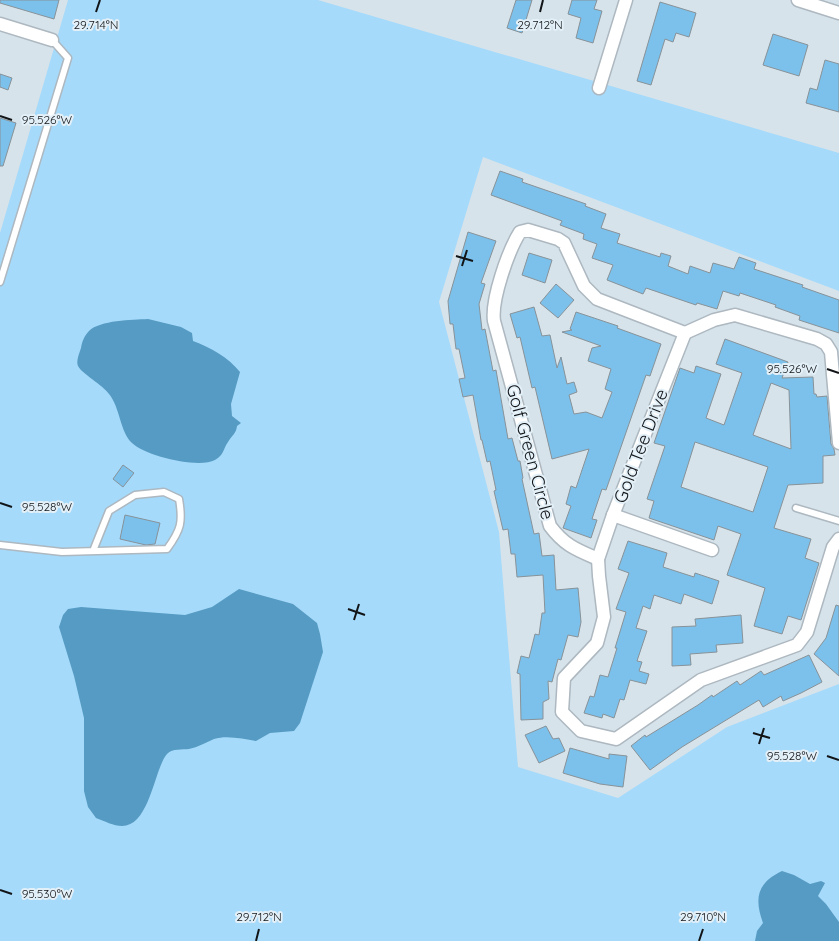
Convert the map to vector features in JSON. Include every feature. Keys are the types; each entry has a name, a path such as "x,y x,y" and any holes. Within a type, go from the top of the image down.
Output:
{"street":[{"path":"599,88 626,0"},
{"path":"798,0 839,12"},
{"path":"0,24 52,40"},
{"name":"Golf Green Circle","path":"598,559 569,547 550,526 493,311 512,244 520,232 528,230 558,239 569,250 584,286 597,299 685,333"},
{"path":"685,333 714,320 735,315 826,344 831,352 839,443"},
{"name":"Gold Tee Drive","path":"598,559 685,333"},
{"path":"613,516 712,550"},
{"path":"598,559 604,617 597,643 564,678 562,712 581,731 616,739 701,680 797,645 807,632 833,547 838,540"}],"lane":[{"path":"0,282 68,58 52,40"},
{"path":"0,544 62,552 167,549 176,538 182,519 179,499 164,492 135,496 109,511 93,551"},
{"path":"796,508 839,521"}],"shaded area":[{"path":"68,0 318,0 839,153 839,291 483,157 439,302 499,532 518,767 618,798 727,727 839,684 839,941 0,941 0,233"},
{"path":"148,319 181,327 192,333 193,341 219,354 240,372 231,404 232,416 241,423 237,426 235,433 222,454 215,460 197,463 172,460 139,448 132,443 125,433 113,399 78,366 78,357 84,339 87,333 94,327 117,321"},
{"path":"239,589 293,604 317,623 323,652 300,723 294,731 270,733 256,741 224,737 189,749 172,751 162,761 150,796 139,817 131,824 122,826 96,818 88,807 84,791 84,718 59,627 63,615 68,609 81,607 185,615 212,607"},
{"path":"782,871 810,884 821,881 825,883 818,896 839,922 839,941 755,941 757,931 763,923 758,899 760,892 767,881"}],"building":[{"path":"0,0 59,0 54,19 0,3"},
{"path":"516,0 532,0 522,33 507,28"},
{"path":"572,0 597,0 594,9 602,11 593,43 576,38 581,18 568,14"},
{"path":"660,2 696,13 689,37 676,33 673,42 665,39 651,85 637,81"},
{"path":"773,34 808,45 799,76 763,65"},
{"path":"825,60 839,64 839,112 806,103 810,88 817,90"},
{"path":"0,74 12,78 8,90 0,87"},
{"path":"0,118 16,123 3,166 0,166"},
{"path":"500,171 523,179 522,182 586,204 585,206 606,214 601,228 620,234 617,243 660,257 661,253 671,256 668,266 688,274 690,266 710,273 713,263 734,269 739,257 756,263 754,269 803,285 802,287 839,300 839,333 799,320 800,316 775,307 776,305 740,293 739,296 723,291 717,309 697,303 696,305 646,288 643,294 607,280 613,265 592,258 597,244 583,239 584,234 560,225 562,221 491,195"},
{"path":"468,232 496,241 481,283 485,284 479,304 482,330 485,329 493,371 496,370 508,439 512,438 518,461 520,461 534,534 539,533 542,556 554,555 556,590 578,588 581,622 578,637 568,635 561,660 558,659 552,682 548,681 549,699 543,702 543,719 521,720 520,674 517,673 521,656 529,658 535,634 539,635 542,613 545,613 543,575 517,577 515,554 511,554 508,529 503,530 494,491 496,490 490,461 487,462 481,440 473,395 463,397 459,379 465,378 459,349 456,349 453,324 450,324 448,301"},
{"path":"529,253 552,260 545,283 522,275"},
{"path":"556,284 574,300 558,318 540,303"},
{"path":"534,307 542,336 550,335 557,368 561,357 567,384 574,382 577,392 569,395 574,414 586,412 602,418 612,392 605,389 611,369 588,361 592,348 601,346 562,332 572,330 570,329 576,312 618,326 617,328 661,344 650,376 646,375 606,490 602,489 592,519 597,520 591,538 563,528 571,506 566,504 571,486 576,488 589,449 552,459 535,387 532,388 520,337 517,338 510,314"},
{"path":"725,339 788,362 782,378 813,377 814,394 817,397 827,396 831,444 835,455 823,456 823,483 788,485 774,528 811,539 805,558 819,563 801,620 788,616 782,634 754,626 765,588 727,575 741,534 718,526 714,540 649,518 654,501 647,499 665,446 654,443 680,368 694,373 696,366 721,374 706,418 724,425 742,373 716,364","holes":["771,383 789,390 791,449 753,435","695,442 768,467 753,512 681,487"]},
{"path":"123,465 134,473 123,487 113,479"},
{"path":"125,515 160,523 155,544 146,545 120,539"},
{"path":"628,541 667,553 663,567 694,577 695,573 719,581 712,604 684,594 681,604 654,595 650,609 643,606 636,628 647,631 637,661 642,662 639,671 649,674 646,684 630,680 624,700 620,699 614,718 603,714 602,718 584,713 590,696 594,697 600,675 608,677 617,648 615,648 626,612 616,609 629,573 618,569"},
{"path":"836,605 839,606 839,676 814,654 826,638"},
{"path":"741,615 743,643 716,645 717,652 690,654 691,665 672,666 672,627 696,626 695,619"},
{"path":"809,655 822,682 801,693 783,701 781,696 763,707 759,700 682,747 650,770 631,746 645,735 646,737 737,681 740,685 761,671 764,675"},
{"path":"546,726 553,739 559,738 565,751 539,763 525,735"},
{"path":"570,748 609,759 609,754 627,756 623,787 600,784 563,773"}]}
